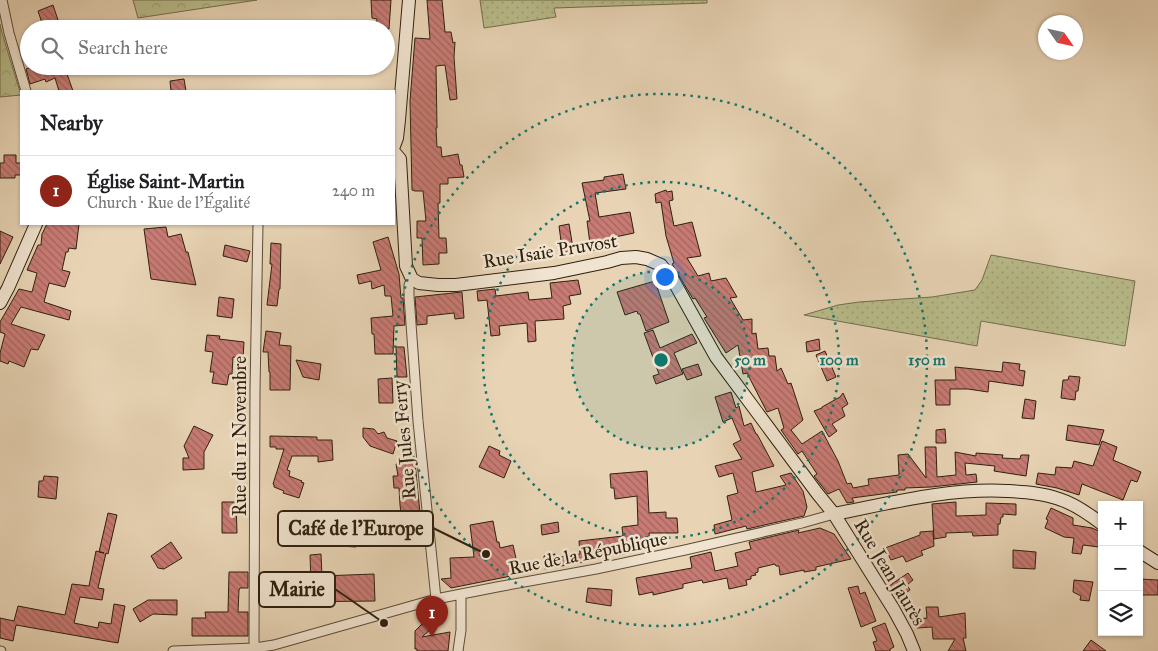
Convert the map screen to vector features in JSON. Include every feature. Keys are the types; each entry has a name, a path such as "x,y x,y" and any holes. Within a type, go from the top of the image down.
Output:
{"street":[{"path":"2,0 20,71"},
{"path":"395,142 399,120 408,0"},
{"path":"21,75 26,90"},
{"path":"395,153 400,159 406,266 412,279"},
{"path":"0,303 36,225"},
{"name":"Rue du 11 Novembre","path":"255,648 255,410 258,225"},
{"name":"Rue Isaïe Pruvost","path":"412,279 430,285 456,285 554,273 621,258 636,257 661,265 672,280 716,357 817,494 834,514"},
{"name":"Rue Jules Ferry","path":"412,279 409,285 410,315 418,421 436,599"},
{"path":"834,514 925,496 982,490 1029,492 1059,499 1087,513 1098,521"},
{"name":"Rue de la République","path":"173,651 255,648 274,645 436,599 461,598 685,550 834,514"},
{"name":"Rue Jean Jaurès","path":"834,514 894,610 914,651"},
{"path":"1143,553 1158,564"},
{"path":"458,651 461,598"}],"green space":[{"path":"133,0 257,0 138,18"},
{"path":"480,0 707,0 707,3 554,8 556,17 484,28"},
{"path":"0,24 20,95 0,97"},
{"path":"991,255 1135,281 1125,346 981,321 977,346 804,315 838,305 932,297 975,290 982,280"}],"building":[{"path":"371,0 391,0 390,20 372,18"},
{"path":"427,0 442,0 445,32 451,32 453,43 455,42 454,57 457,99 450,100 445,65 436,66 437,147 441,147 442,157 458,154 464,177 448,178 448,184 440,184 440,203 438,203 439,238 446,238 447,253 439,253 439,264 423,265 422,238 417,238 417,221 426,221 423,191 412,190 410,101 415,38 430,39"},
{"path":"53,5 58,20 41,20 38,11"},
{"path":"28,75 67,75 73,90 59,90 55,78 46,82 45,79 30,84"},
{"path":"184,79 186,90 171,90 170,81"},
{"path":"4,155 16,155 16,163 20,163 20,175 15,175 15,178 0,178 0,163 4,163"},
{"path":"623,174 626,189 595,193 599,217 630,212 634,233 601,240 603,249 591,251 587,221 590,221 582,183 604,180 604,177"},
{"path":"666,190 667,192 672,191 673,200 669,201 674,226 692,222 701,256 687,258 698,276 709,273 711,281 726,278 737,297 730,298 743,320 752,319 752,334 756,333 758,349 768,348 769,356 775,356 777,371 781,368 788,384 791,383 803,420 791,430 802,444 822,431 838,461 847,484 851,483 853,488 869,485 868,479 899,475 898,455 908,454 926,478 925,447 936,447 937,477 956,475 955,452 976,456 976,453 1003,455 1002,458 1020,459 1021,455 1029,455 1026,476 994,471 995,466 965,463 966,475 976,474 977,482 905,488 905,490 897,490 897,492 852,498 854,502 847,503 839,489 828,494 814,476 817,474 802,451 798,454 781,430 784,428 778,408 767,412 747,373 743,374 738,345 726,353 704,318 707,317 695,298 693,299 672,264 674,263 666,236 661,202 656,203 655,194"},
{"path":"569,224 574,254 563,256 559,226"},
{"path":"46,225 79,225 76,249 69,248 68,252 66,252 62,270 70,272 65,287 49,283 44,302 71,311 69,320 21,307 11,324 45,335 38,350 31,349 24,367 9,361 8,364 0,361 5,334 0,332 0,322 19,289 32,292 37,273 27,270 38,245 41,245 42,234"},
{"path":"166,227 168,237 181,234 186,252 188,252 196,285 151,279 144,229"},
{"path":"0,231 13,237 0,264"},
{"path":"388,237 399,274 405,325 394,326 393,354 375,354 371,318 393,316 391,296 385,296 384,285 372,289 371,281 359,284 357,275 381,270 373,242"},
{"path":"271,243 281,244 280,289 277,306 267,305 272,264 270,264"},
{"path":"225,245 250,251 247,262 223,256"},
{"path":"578,280 581,294 569,296 571,304 563,306 564,319 535,321 536,341 528,342 527,323 499,326 500,335 491,336 487,300 478,301 477,291 495,289 496,296 528,292 529,300 552,298 550,283"},
{"path":"655,281 669,322 646,331 640,314 637,311 625,315 617,292"},
{"path":"462,292 464,318 455,319 454,313 427,316 427,324 417,325 415,297"},
{"path":"219,297 234,299 232,318 217,316"},
{"path":"653,330 660,348 692,334 697,343 674,353 683,374 656,384 653,376 659,374 644,333"},
{"path":"266,331 281,333 279,345 291,346 290,390 270,390 268,352 263,352"},
{"path":"207,335 220,336 219,339 244,342 243,358 233,357 232,374 229,374 227,385 212,383 214,372 210,372 213,352 205,351"},
{"path":"819,339 820,350 807,352 806,342"},
{"path":"396,347 404,347 407,377 397,377"},
{"path":"825,351 836,377 827,381 816,355"},
{"path":"296,360 321,364 319,380 303,377"},
{"path":"1003,362 1020,364 1019,370 1025,371 1023,386 989,381 988,392 950,389 950,405 936,405 935,380 956,380 955,367 1002,372"},
{"path":"698,364 702,375 687,380 682,369"},
{"path":"1069,376 1080,377 1075,400 1061,398 1063,380 1068,380"},
{"path":"392,378 393,403 379,403 378,379"},
{"path":"731,392 736,408 739,406 744,426 751,423 774,466 752,472 756,492 786,485 780,476 791,473 803,491 807,507 804,516 747,529 746,526 715,534 714,525 732,520 727,496 738,493 733,473 719,477 715,466 742,459 733,444 741,440 732,418 723,422 715,397"},
{"path":"843,393 848,404 842,408 845,416 832,424 837,431 829,437 814,411 840,397"},
{"path":"1025,399 1036,401 1034,419 1022,418"},
{"path":"1068,425 1104,430 1099,445 1066,440"},
{"path":"194,426 213,435 204,452 204,469 183,470 183,458 189,458 184,446"},
{"path":"363,428 374,429 378,434 384,432 387,438 397,441 393,454 370,446 363,437"},
{"path":"945,429 946,443 936,443 936,430"},
{"path":"270,436 317,437 317,440 332,440 333,460 318,462 318,456 292,456 287,470 290,471 289,476 304,483 299,498 283,493 284,491 274,487 273,484 284,449 270,447"},
{"path":"1102,441 1117,447 1113,460 1141,472 1137,482 1131,480 1123,500 1082,484 1079,495 1036,484 1038,473 1055,475 1056,467 1072,468 1074,461 1093,466"},
{"path":"489,446 500,451 499,455 511,461 504,478 479,467"},
{"path":"415,462 423,544 405,546 403,534 399,534 398,523 402,522 399,488 394,488 393,476 398,476 396,464"},
{"path":"647,471 649,513 666,512 666,518 677,518 678,533 649,533 650,548 619,555 618,549 597,553 599,559 545,569 544,556 555,554 555,558 580,554 579,541 623,536 622,527 638,525 637,496 615,499 614,488 611,488 610,474"},
{"path":"44,476 58,477 56,499 38,497 39,481 43,481"},
{"path":"222,502 236,502 237,533 222,533"},
{"path":"956,502 956,516 986,515 986,503 1016,504 1016,515 1003,514 1000,524 998,524 998,535 973,536 972,532 946,533 946,537 934,539 932,504"},
{"path":"1051,508 1073,518 1073,525 1098,531 1098,547 1083,545 1081,554 1072,553 1074,538 1064,537 1045,528 1048,520 1046,519"},
{"path":"108,513 117,515 98,588 104,589 102,600 80,597 74,623 98,628 99,622 111,624 114,604 125,606 118,643 16,625 13,641 0,638 0,618 14,621 18,606 65,615 72,584 89,586 96,551 99,552"},
{"path":"493,521 500,548 513,545 517,563 523,562 526,573 451,588 441,579 451,578 450,558 474,557 470,525"},
{"path":"558,522 559,532 542,535 541,525"},
{"path":"339,528 356,529 356,547 339,546"},
{"path":"820,528 834,534 851,559 816,567 816,570 804,572 804,570 780,575 779,566 775,564 758,568 758,572 755,573 756,575 746,580 747,585 729,589 727,578 703,583 702,580 683,584 683,588 653,595 653,592 639,595 636,578 692,568 690,557 711,552 715,571 738,566 735,553 751,549 749,542 799,530 798,533"},
{"path":"933,531 934,546 921,551 923,555 906,562 903,556 891,560 885,548 920,535 920,532"},
{"path":"171,542 182,558 164,569 158,568 151,556"},
{"path":"1013,550 1036,552 1035,569 1013,568"},
{"path":"321,554 322,576 374,574 375,601 288,602 282,606 275,594 290,586 311,585 310,555"},
{"path":"229,572 248,572 248,588 240,588 239,590 238,612 248,612 248,636 192,636 192,618 206,618 205,612 228,612"},
{"path":"908,573 913,580 907,585 910,590 898,600 889,586"},
{"path":"1143,579 1158,580 1158,595 1143,595"},
{"path":"1074,580 1093,582 1089,601 1080,600 1081,596 1073,592"},
{"path":"858,586 860,594 865,592 876,621 861,627 848,588"},
{"path":"588,588 612,590 611,606 586,602"},
{"path":"148,600 177,600 177,615 153,614 140,622 133,609"},
{"path":"926,607 938,607 939,617 965,613 966,638 963,638 966,651 948,651 955,639 933,639 932,627 917,628 916,619 927,618"},
{"path":"427,619 429,621 440,621 422,637 450,632 448,651 417,651 415,649 415,631"},
{"path":"885,623 894,647 890,651 876,651 873,642 877,641 872,628"},
{"path":"1091,640 1106,651 1083,651"}],"place":[{"name":"Café de l'Europe","path":"486,554"},
{"name":"Mairie","path":"384,623"},
{"name":"Église Saint-Martin","path":"432,637"}]}
